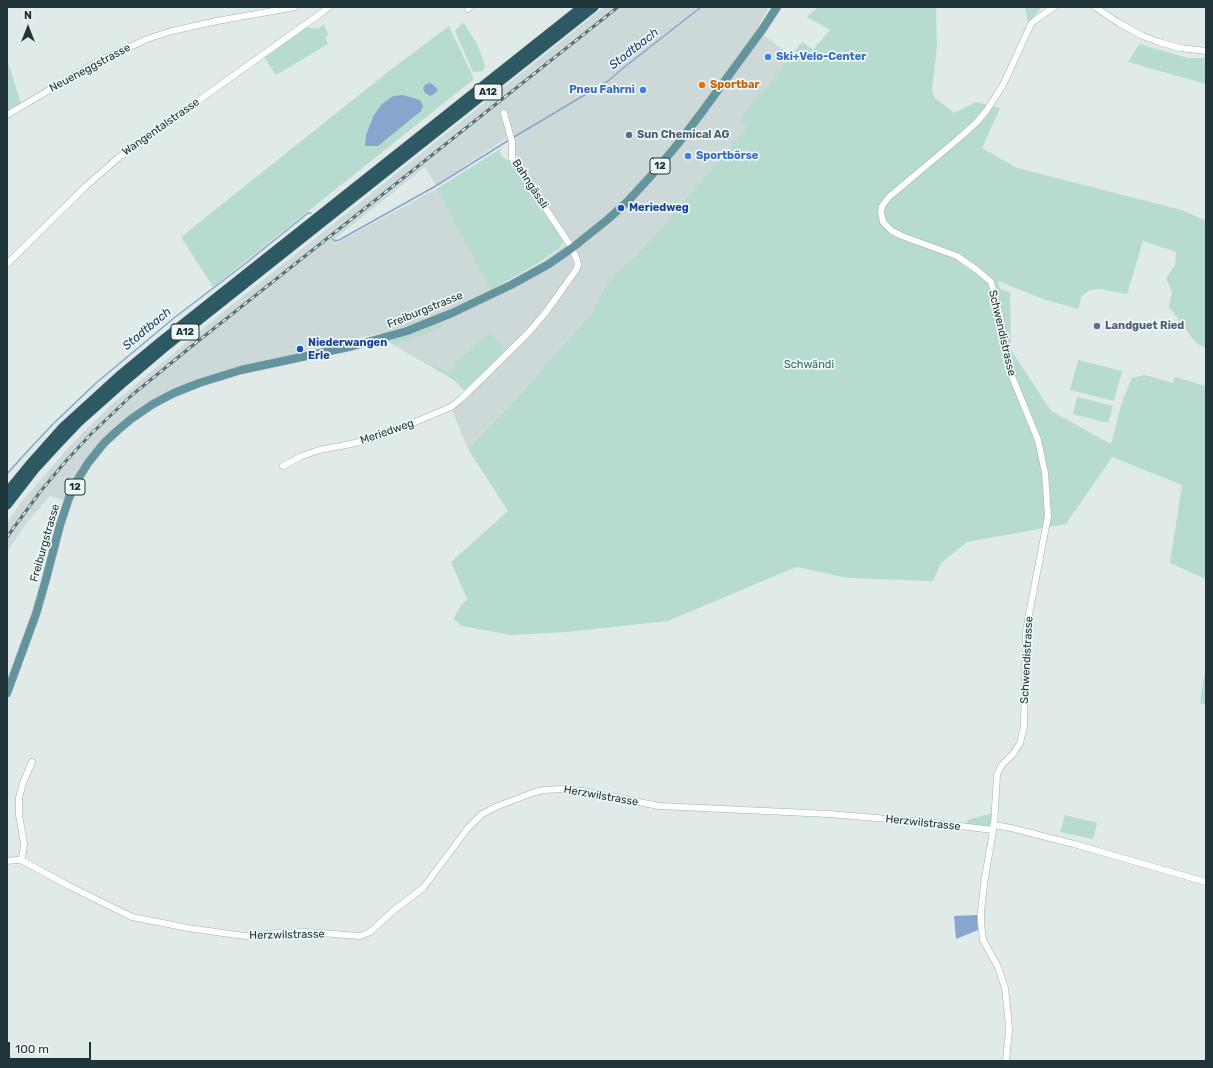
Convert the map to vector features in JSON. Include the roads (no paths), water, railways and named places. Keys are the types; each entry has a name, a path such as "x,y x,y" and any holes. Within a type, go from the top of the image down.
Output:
{"highway":[{"name":"A12","path":"7,492 53,438 85,406 119,376 582,7"},
{"name":"A12","path":"7,505 35,469 58,444 90,412 164,348 594,7"}],"main road":[{"name":"Freiburgstrasse","path":"7,693 36,614 62,520 73,490 85,467 95,454 126,422 147,407 164,398 206,380 241,370 308,357 358,345 421,326 511,285 549,264 615,214 637,192 677,145 755,41 777,7"}],"street":[{"name":"Neueneggstrasse","path":"7,115 95,63 147,39 172,31 217,21 295,7"},
{"name":"Wangentalstrasse","path":"7,264 91,182 118,158 329,7"},
{"name":"Schwendistrasse","path":"1006,1061 1009,1030 1005,988 998,967 983,940 980,912 993,828 997,776 1001,766 1013,754 1020,743 1024,726 1026,631 1048,516 1045,473 1038,440 1011,374 1000,315 991,282 957,256 892,231 883,222 881,212 889,197 958,139 976,123 987,110 1004,83 1031,24 1054,7"},
{"path":"1095,7 1142,36 1180,48 1206,52"},
{"name":"Bahngässli","path":"504,113 512,142 512,158 572,248"},
{"name":"Meriedweg","path":"283,466 314,451 374,438 451,407 462,398 538,322 572,277 578,265 572,248"},
{"path":"7,861 21,860 24,853 19,815 19,798 23,783 32,762"},
{"name":"Herzwilstrasse","path":"21,860 69,886 132,917 231,935 246,936 307,932 360,936 370,932 394,910 423,888 468,828 482,814 498,806 535,792 562,789 582,791 659,806 829,814 993,828 1011,828 1074,844 1206,882"}],"water":[{"path":"429,83 434,85 438,90 430,96 425,93 423,88"},
{"path":"403,95 420,100 423,106 421,111 378,146 365,146 366,135 374,115 382,104 393,96"},
{"path":"977,915 978,930 956,939 954,916"}],"waterway":[{"name":"Stadtbach","path":"514,137 608,81 701,7"},
{"name":"Stadtbach","path":"332,239 335,241 339,240 434,187 509,140"},
{"name":"Stadtbach","path":"7,474 52,425 96,383 174,318 308,213 311,213"}],"railway":[{"path":"7,537 40,492 65,462 91,434 132,395 618,7"}],"place":[{"name":"Ski+Velo-Center","path":"768,57"},
{"name":"Sportbar","path":"702,85"},
{"name":"Pneu Fahrni","path":"643,90"},
{"name":"Sun Chemical AG","path":"629,135"},
{"name":"Sportbörse","path":"688,156"},
{"name":"Meriedweg","path":"621,208"},
{"name":"Landguet Ried","path":"1097,326"},
{"name":"Niederwangen Erle","path":"300,349"}],"park label":[{"name":"Schwändi","path":"809,365"}]}
